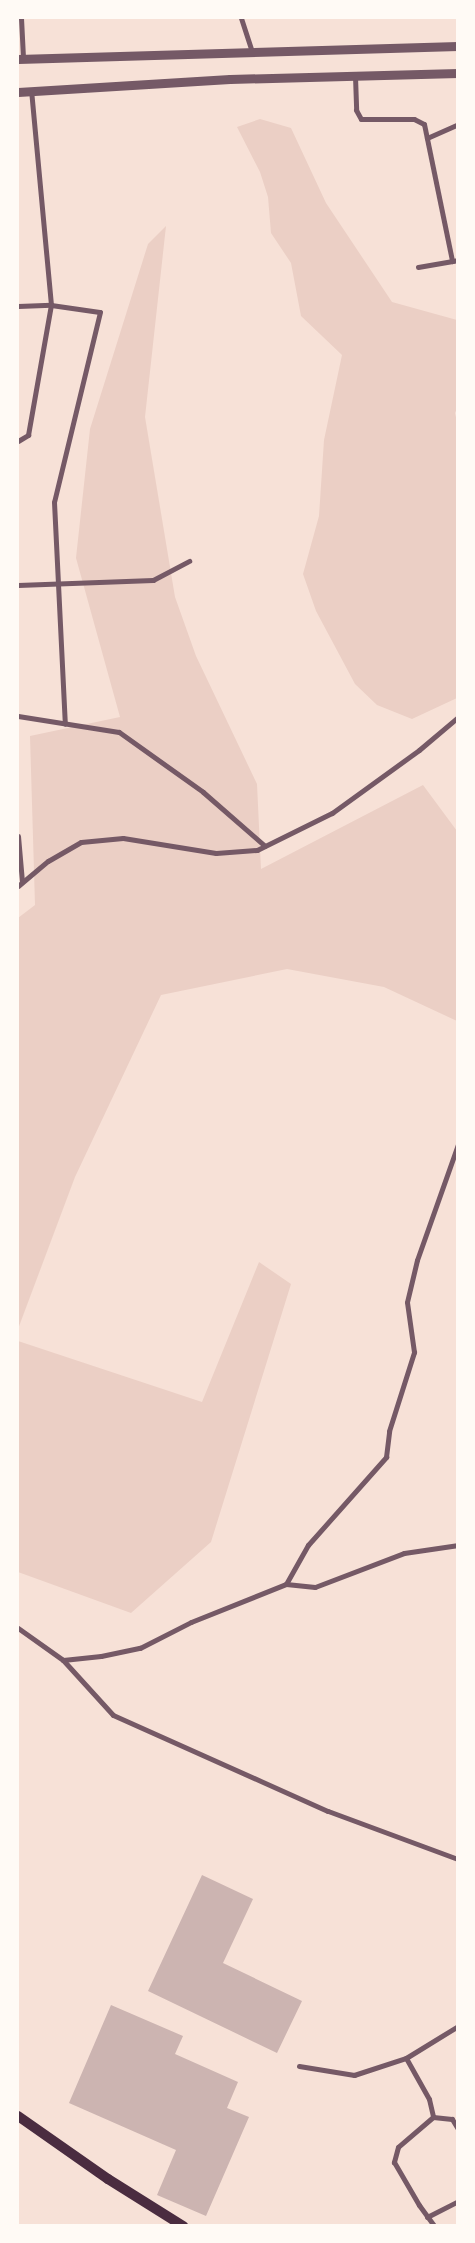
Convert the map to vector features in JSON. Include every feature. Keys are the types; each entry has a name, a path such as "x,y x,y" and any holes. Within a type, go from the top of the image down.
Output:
{"main road":[{"path":"18,2116 108,2178 183,2226"}],"street":[{"path":"21,18 20,59 458,46"},
{"path":"241,18 252,51"},
{"path":"18,92 230,79 458,74"},
{"path":"355,76 356,110 361,119 414,119 424,124 455,260 418,267"},
{"path":"18,441 28,435 50,305 31,90"},
{"path":"427,138 458,124"},
{"path":"18,306 50,305 100,312 54,502 65,724"},
{"path":"18,585 153,580 189,561"},
{"path":"18,716 119,732 204,792 265,846"},
{"path":"20,884 48,861 80,842 123,838 216,852 257,850 332,813 419,750 458,717"},
{"path":"18,836 20,884"},
{"path":"286,1584 308,1545 386,1457 389,1431 414,1352 407,1302 417,1260 458,1144"},
{"path":"63,1660 101,1656 140,1648 192,1622 286,1584 315,1587 404,1554 458,1545"},
{"path":"18,1628 63,1660 113,1715 328,1812 456,1859 458,1865"},
{"path":"299,2066 354,2075 406,2058 458,2026"},
{"path":"406,2058 429,2099 433,2117"},
{"path":"434,2226 394,2162 398,2148 433,2117 452,2119 458,2129"},
{"path":"427,2217 458,2201"}],"shaded area":[{"path":"260,119 291,128 326,203 392,302 457,320 458,406 455,413 458,426 457,698 412,719 377,705 355,684 316,611 303,574 319,516 324,440 342,355 301,316 291,263 271,233 268,197 260,172 237,127"},
{"path":"166,226 145,417 175,597 196,656 257,784 261,869 423,785 457,831 457,1021 384,987 287,969 161,995 75,1177 18,1329 18,918 35,905 30,736 120,717 76,558 90,429 148,244"},
{"path":"259,1262 291,1284 211,1542 131,1613 18,1572 18,1341 202,1402"}],"building":[{"path":"202,1875 253,1899 223,1963 302,2001 277,2053 148,1991"},
{"path":"111,2005 183,2036 175,2054 238,2082 227,2108 249,2117 206,2216 157,2195 176,2150 69,2103"}]}
